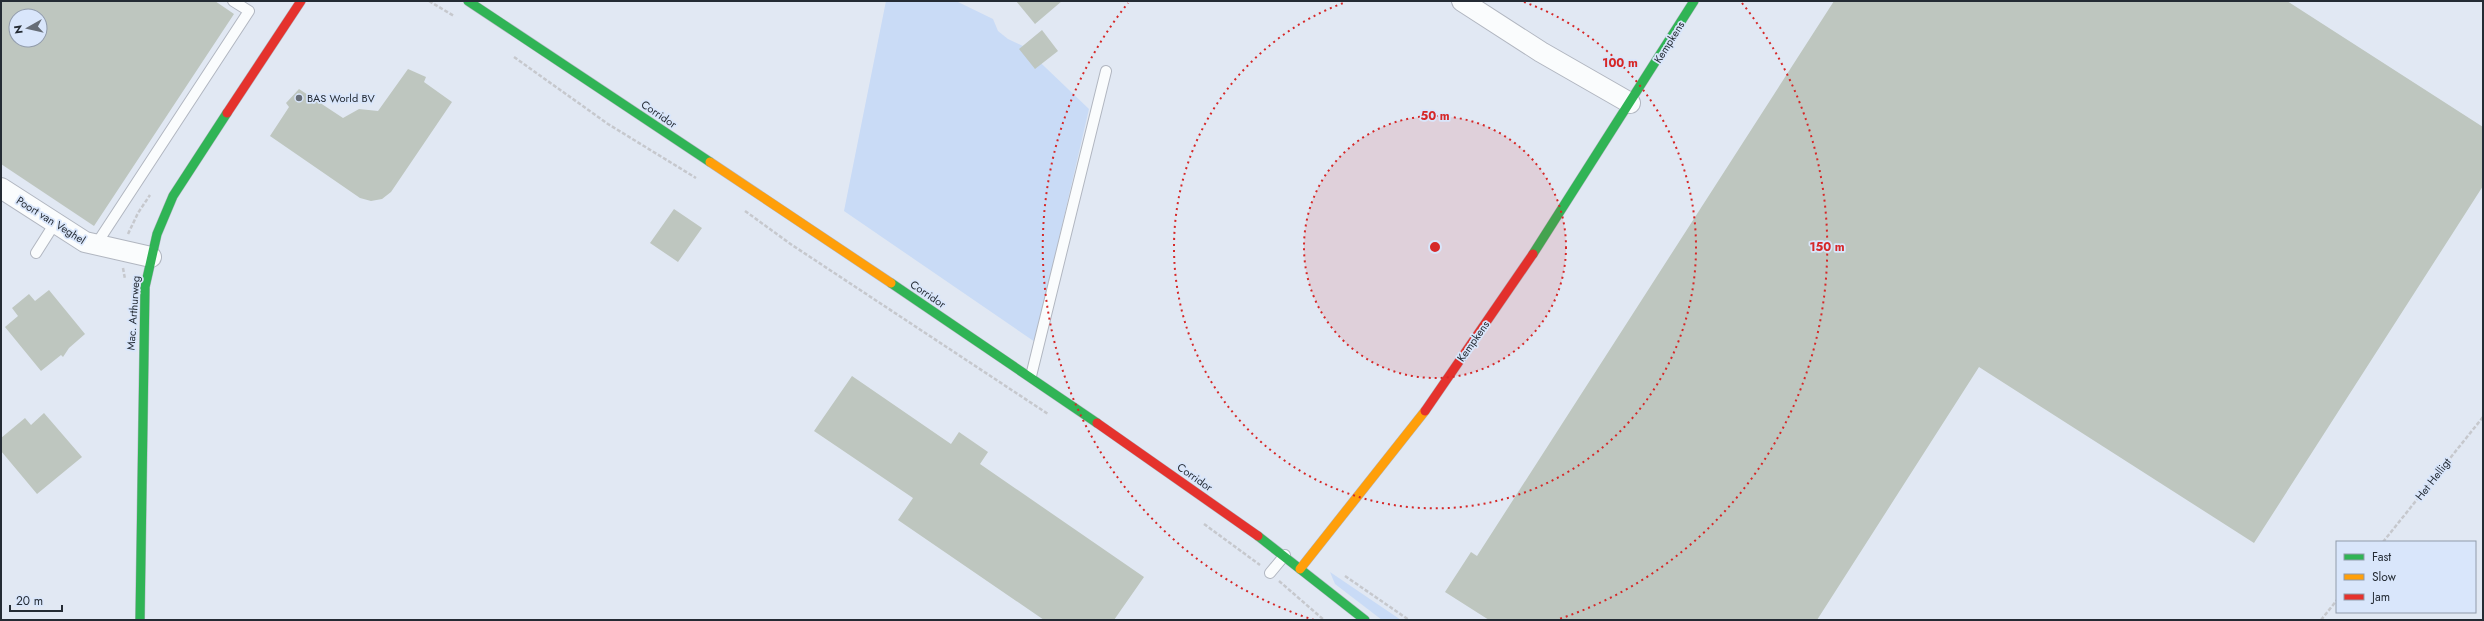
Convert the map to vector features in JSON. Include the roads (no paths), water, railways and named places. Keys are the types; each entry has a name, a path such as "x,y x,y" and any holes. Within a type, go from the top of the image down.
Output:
{"street":[{"name":"Mac. Arthurweg","path":"140,620 144,316 145,287 151,257 157,234 177,190 301,1"},
{"name":"Corridor","path":"468,1 1031,376 1285,555 1300,569 1365,620"},
{"path":"1462,1 1541,52 1630,103"},
{"name":"Kempkens","path":"1300,569 1422,415 1557,220 1694,1"},
{"name":"Poort van Veghel","path":"1,188 85,242 151,257"}],"lane":[{"path":"99,246 101,237 249,11 233,1"},
{"path":"1031,376 1106,71"},
{"path":"36,253 55,223"},
{"path":"1270,572 1285,555"}],"place":[{"name":"BAS World BV","path":"299,98"}]}
